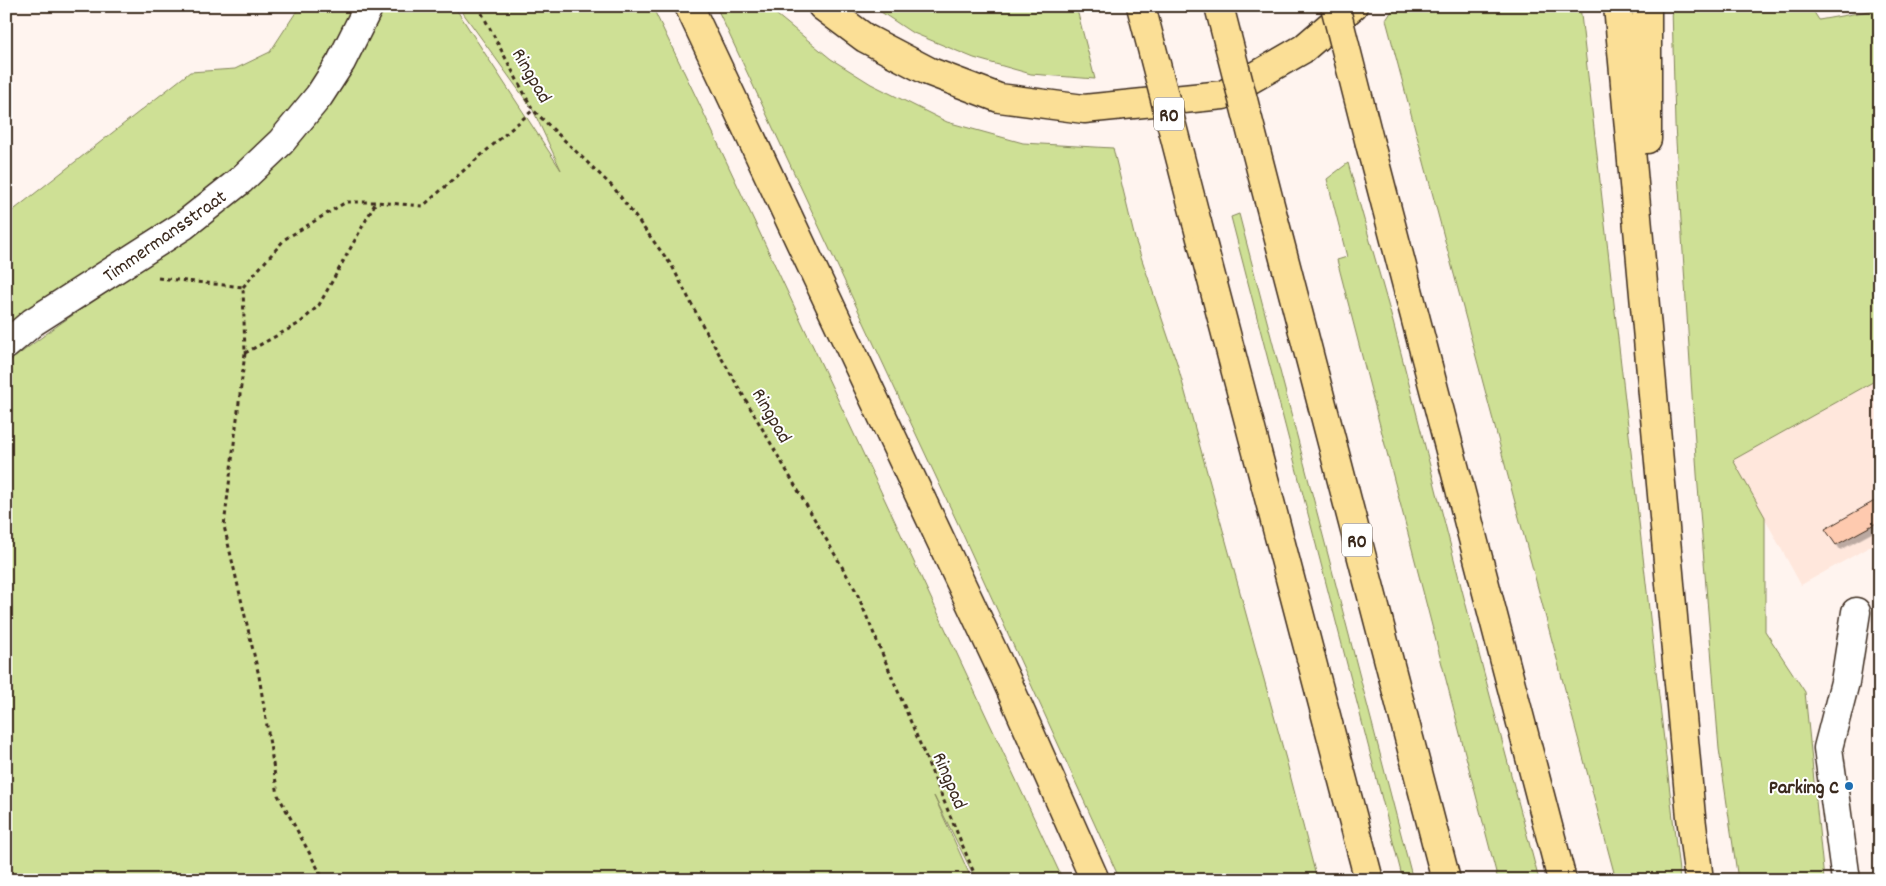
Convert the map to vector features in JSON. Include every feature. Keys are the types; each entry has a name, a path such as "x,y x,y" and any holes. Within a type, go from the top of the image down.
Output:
{"highway":[{"path":"689,6 1002,670 1095,880"},
{"path":"822,6 865,38 928,71 999,98 1084,109 1223,95 1304,49 1353,6"},
{"name":"R0","path":"1140,6 1369,880"},
{"name":"R0","path":"1219,6 1446,880"},
{"path":"1335,6 1562,880"},
{"path":"1618,6 1649,333 1691,817 1699,880"},
{"path":"1647,6 1649,333"}],"street":[{"name":"Timmermansstraat","path":"6,345 33,322 183,226 241,180 268,155 319,96 341,62 368,6"},
{"path":"1846,880 1828,748 1845,682 1856,612"}],"path":[{"name":"Ringpad","path":"478,6 533,110 614,188 672,266 703,326 856,591 977,880"},
{"path":"324,880 278,795 259,676 224,526 245,354 243,287 285,240 346,202 376,202 423,206 533,110"},
{"path":"245,354 300,323 319,305 376,202"},
{"path":"157,278 243,287"}],"shaded area":[{"path":"1880,378 1880,541 1801,585 1733,460"}],"green space":[{"path":"300,6 352,6 346,21 313,82 268,138 212,188 48,296 6,328 6,216 190,72 235,69 270,52"},
{"path":"382,6 454,6 561,170 533,110 458,6 652,6 1063,880 976,880 934,796 972,880 6,880 6,364 64,321 201,228 266,175 295,146 330,102 354,62"},
{"path":"716,6 766,6 831,59 871,84 947,122 1023,143 1113,148 1135,239 1177,363 1287,763 1317,880 1120,880 959,526"},
{"path":"872,6 1076,6 1095,79 1031,74 974,58 911,32"},
{"path":"1395,6 1580,6 1680,880 1616,880 1386,20"},
{"path":"1672,6 1810,6 1819,20 1880,9 1880,378 1733,460 1765,517 1765,631 1805,692 1824,880 1738,880 1719,749 1697,474 1675,125"},
{"path":"1348,163 1393,322 1539,880 1498,880 1337,260 1347,257 1327,179"},
{"path":"1239,214 1413,880 1403,880 1231,217"}],"building":[{"path":"1880,498 1880,521 1836,545 1825,529"}],"place":[{"name":"Parking C","path":"1849,786"}]}
